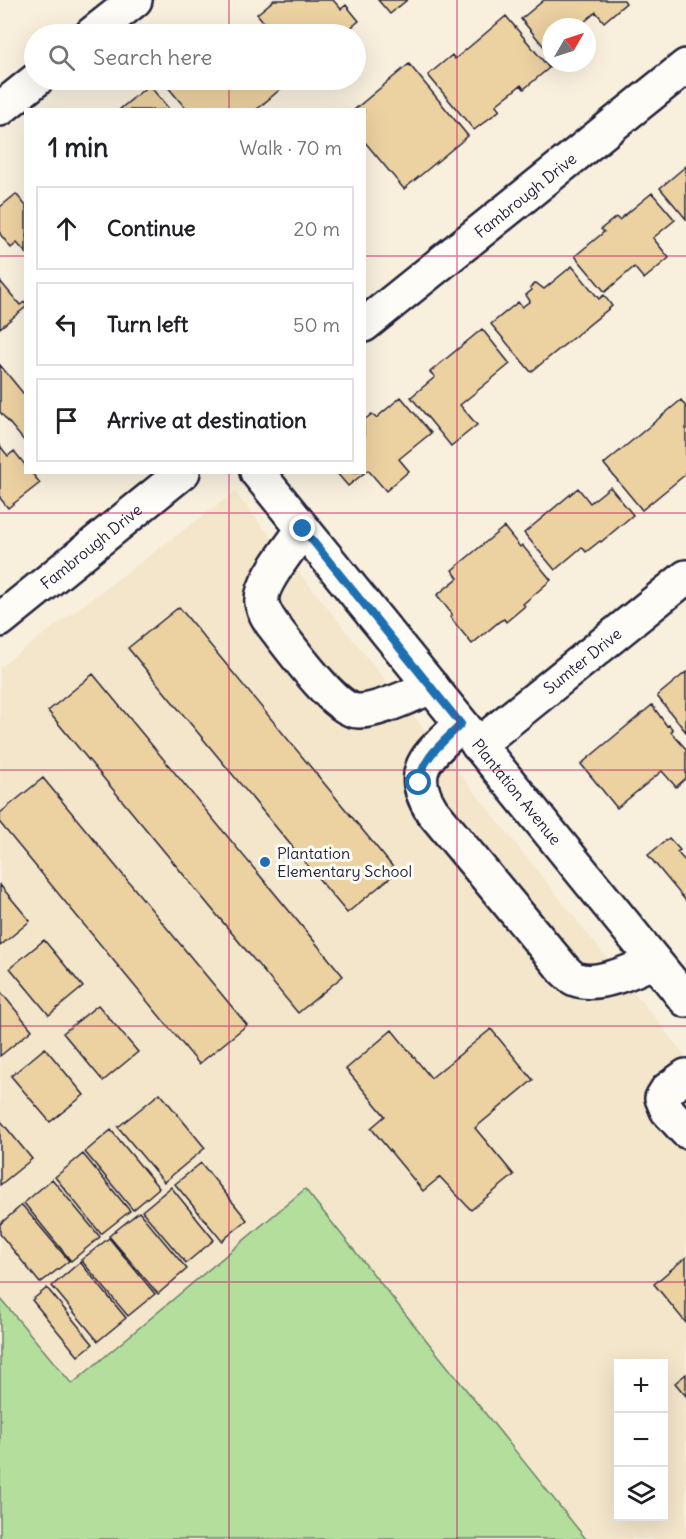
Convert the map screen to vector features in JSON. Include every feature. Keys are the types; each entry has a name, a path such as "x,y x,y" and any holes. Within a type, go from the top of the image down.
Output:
{"street":[{"path":"105,24 135,0"},
{"name":"Fambrough Drive","path":"366,324 686,66"},
{"path":"0,109 24,90"},
{"name":"Fambrough Drive","path":"0,620 181,474"},
{"name":"Plantation Avenue","path":"259,474 686,1000"},
{"path":"303,529 265,586 261,601 265,614 272,624 332,697 344,707 356,711 368,710 432,687"},
{"name":"Sumter Drive","path":"654,961 634,971 610,978 590,981 575,979 564,970 432,810 422,795 419,783 420,771 429,757 470,734 686,577"},
{"path":"686,1076 667,1090 662,1098 667,1110 686,1131"}],"shaded area":[{"name":"Plantation Elementary School","path":"235,492 686,1057 686,1539 0,1539 0,667"}],"green space":[{"path":"305,1189 586,1539 0,1539 0,1298 72,1384"}],"building":[{"path":"274,0 333,0 341,9 346,5 359,21 355,24 266,24 257,14"},
{"path":"378,0 407,0 390,14"},
{"path":"544,0 624,0 626,3 604,22 596,12 589,18 542,18 542,44 521,19"},
{"path":"506,16 542,60 542,72 544,72 524,89 521,85 496,105 500,110 474,130 428,75 452,55 455,59"},
{"path":"409,64 468,136 404,189 366,143 366,108 356,108"},
{"path":"143,90 153,90 168,108 121,108"},
{"path":"170,90 279,90 258,108 185,108"},
{"path":"686,166 686,219 660,188"},
{"path":"652,193 675,220 653,238 669,258 644,279 634,267 605,292 575,256 604,232 601,229 616,217 619,220"},
{"path":"16,194 24,204 24,251 17,243 11,248 0,234 0,207"},
{"path":"572,266 599,299 604,295 612,306 531,372 491,324 518,302 522,307 530,301 526,295 536,283 544,289"},
{"path":"0,281 20,305 24,302 24,309 0,328"},
{"path":"482,329 510,364 460,405 477,425 451,446 411,397 435,377 430,372"},
{"path":"0,365 24,392 24,441 0,412"},
{"path":"401,397 431,433 399,459 409,471 386,491 368,470 366,472 366,418 372,414 376,418"},
{"path":"681,400 686,407 686,474 642,510 604,464"},
{"path":"0,446 8,456 14,451 24,464 24,474 33,474 40,483 8,508 0,498"},
{"path":"338,474 363,474 348,486"},
{"path":"610,487 633,515 601,542 586,552 582,547 555,570 524,533 578,488 590,503"},
{"path":"504,527 551,580 506,622 504,619 500,621 472,644 450,617 452,614 437,595 458,578 452,570"},
{"path":"179,607 397,872 347,913 128,648"},
{"path":"686,672 686,732 657,696"},
{"path":"93,674 343,976 298,1013 48,711"},
{"path":"652,705 686,749 686,778 676,787 662,771 617,808 581,764"},
{"path":"43,778 247,1025 199,1064 0,823 0,813"},
{"path":"669,838 680,850 677,852 686,862 686,901 648,855"},
{"path":"0,885 30,921 0,946"},
{"path":"44,940 83,987 49,1015 10,968"},
{"path":"0,991 32,1030 0,1056"},
{"path":"98,1005 138,1052 103,1081 63,1033"},
{"path":"491,1029 533,1080 475,1128 514,1175 471,1210 440,1177 423,1191 371,1128 385,1116 346,1069 392,1030 431,1078"},
{"path":"45,1048 84,1095 50,1122 11,1076"},
{"path":"160,1093 205,1148 164,1182 118,1127"},
{"path":"0,1120 32,1159 0,1185"},
{"path":"111,1130 159,1188 133,1210 85,1152"},
{"path":"83,1154 130,1211 101,1234 55,1177"},
{"path":"201,1163 247,1220 222,1241 175,1184"},
{"path":"52,1179 100,1237 71,1261 24,1203"},
{"path":"171,1187 214,1240 186,1263 142,1211"},
{"path":"22,1205 69,1261 40,1283 0,1234 0,1224"},
{"path":"139,1212 187,1269 158,1294 109,1236"},
{"path":"109,1238 155,1294 128,1316 81,1260"},
{"path":"686,1257 686,1323 654,1284"},
{"path":"80,1262 126,1318 98,1341 52,1286"},
{"path":"47,1288 93,1344 78,1356 32,1300"},
{"path":"686,1374 686,1396 675,1383"}],"place":[{"name":"Plantation Elementary School","path":"265,862"}],"route":[{"path":"303,529 461,724 429,757 420,771 419,783"}]}
